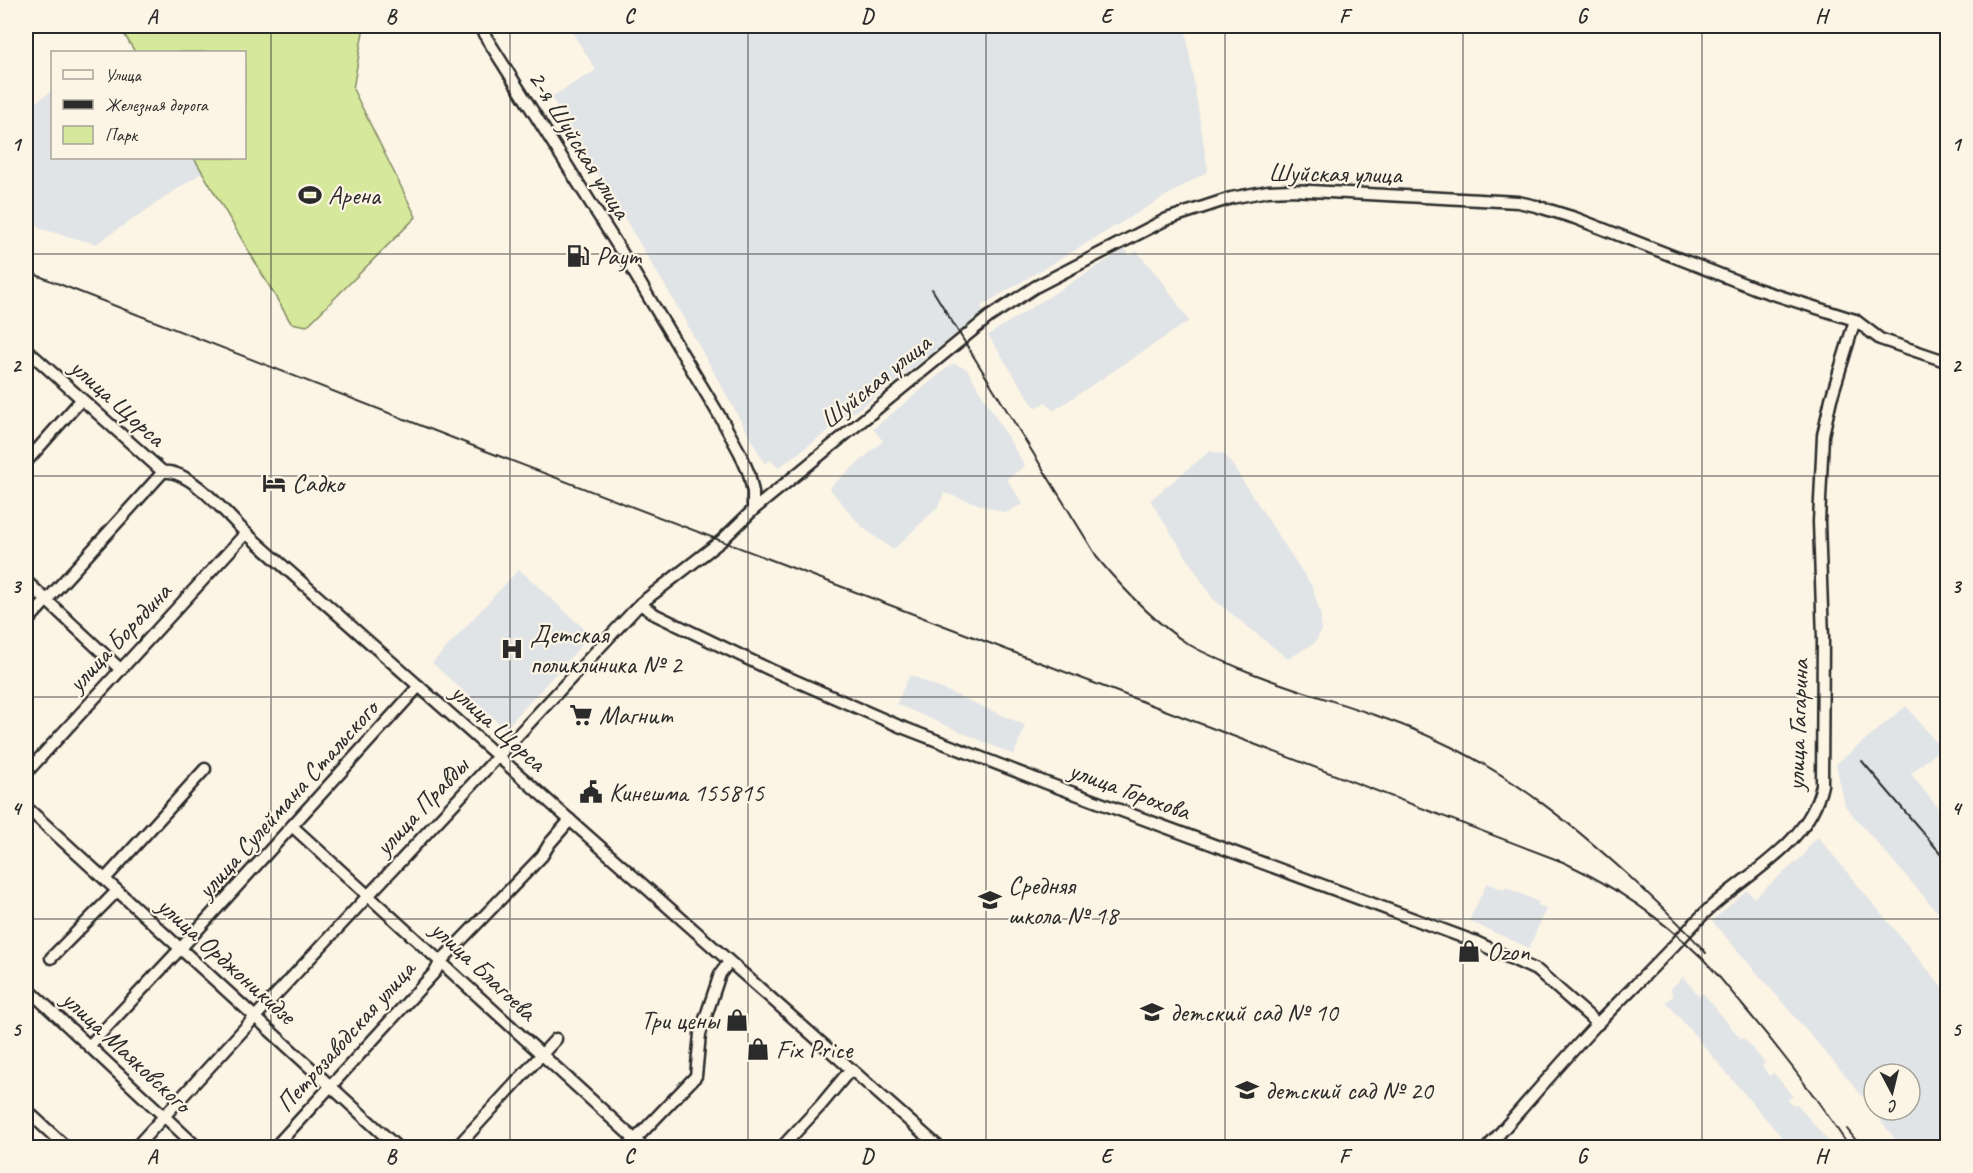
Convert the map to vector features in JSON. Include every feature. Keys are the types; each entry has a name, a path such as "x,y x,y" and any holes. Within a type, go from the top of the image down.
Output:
{"street":[{"name":"2-я Шуйская улица","path":"479,26 621,251 722,420 749,474 753,492 753,510"},
{"name":"Шуйская улица","path":"753,510 989,317 1035,287 1167,219 1231,198 1268,191 1291,190 1518,202 1536,206 1575,218 1757,289 1855,320 1880,339 1947,362"},
{"name":"улица Гагарина","path":"1486,1148 1598,1024 1711,907 1756,873 1792,839 1813,812 1820,797 1823,638 1819,522 1823,435 1831,399 1855,320"},
{"name":"улица Щорса","path":"26,349 163,472 171,471 187,478 246,533 940,1148"},
{"path":"26,462 81,400"},
{"path":"26,623 163,472"},
{"name":"улица Правды","path":"135,1148 640,604 721,541 753,510"},
{"name":"улица Бородина","path":"26,772 119,668 246,533"},
{"path":"26,581 119,668"},
{"name":"улица Горохова","path":"640,604 656,615 750,660 900,726 1082,797 1476,942 1538,970 1598,1024"},
{"name":"улица Сулеймана Стальского","path":"89,1046 419,686"},
{"path":"105,879 205,770"},
{"name":"улица Орджоникидзе","path":"26,807 398,1148"},
{"name":"Петрозаводская улица","path":"274,1148 435,972 441,961 542,856 570,820"},
{"name":"улица Благоева","path":"292,826 542,1054 631,1143 644,1148"},
{"path":"51,958 113,895"},
{"path":"631,1143 696,1076 698,1044 703,1025 720,974 729,962"},
{"name":"улица Маяковского","path":"26,988 198,1148"},
{"path":"456,1148 556,1039"},
{"path":"781,1148 851,1069"},
{"path":"26,1110 67,1148"}],"shaded area":[{"path":"575,26 1185,26 1208,171 981,306 984,312 895,382 778,468 771,460 765,464 667,289 551,97 596,70 570,29"},
{"path":"26,91 34,103 51,92 51,159 195,159 203,172 96,244 41,229 26,219"},
{"path":"1125,249 1130,255 1137,251 1163,282 1189,321 1053,411 1046,402 1035,408 988,335"},
{"path":"953,363 967,369 1025,466 1007,479 1023,504 1006,513 944,493 938,507 893,550 861,526 829,488 883,441 873,429"},
{"path":"1210,451 1225,454 1313,588 1321,616 1321,631 1315,643 1288,659 1213,599 1150,500"},
{"name":"Детская поликлиника № 2","path":"519,569 591,635 505,729 432,663"},
{"path":"910,675 1025,725 1014,755 896,704"},
{"path":"1906,706 1941,748 1911,774 1947,819 1947,923 1845,806 1836,764"},
{"path":"1818,837 1947,993 1947,1147 1901,1147 1882,1122 1922,1122 1922,1062 1862,1062 1862,1096 1712,921 1747,890 1754,898 1804,855 1809,845"},
{"path":"1487,883 1504,890 1506,887 1539,902 1538,905 1546,909 1529,948 1469,921"},
{"path":"1683,977 1699,996 1703,993 1741,1039 1744,1038 1765,1063 1762,1066 1769,1076 1774,1073 1793,1096 1788,1100 1793,1106 1797,1104 1833,1147 1790,1147 1666,1002 1673,996 1671,988"}],"green space":[{"name":"Арена","path":"138,26 364,26 353,89 416,217 307,326 291,323 195,159 246,159 246,51 134,51 124,34"}],"railway":[{"path":"26,271 486,451 1563,862 1600,881 1636,904 1670,929 1701,957 1785,1058 1850,1148"},
{"path":"932,289 1099,560 1163,626 1188,644 1218,659 1262,677 1416,731 1492,769 1540,802 1586,838 1659,904 1706,953"},
{"path":"1862,761 1948,862"},
{"path":"1847,1129 1862,1148"}],"place":[{"name":"Арена","path":"310,195"},
{"name":"Раут","path":"578,256"},
{"name":"Садко","path":"274,483"},
{"name":"Детская поликлиника № 2","path":"512,649"},
{"name":"Магнит","path":"581,715"},
{"name":"Кинешма 155815","path":"591,792"},
{"name":"Средняя школа № 18","path":"990,900"},
{"name":"Ozon","path":"1469,951"},
{"name":"детский сад № 10","path":"1152,1012"},
{"name":"Три цены","path":"737,1020"},
{"name":"Fix Price","path":"758,1049"},
{"name":"детский сад № 20","path":"1247,1090"}]}
